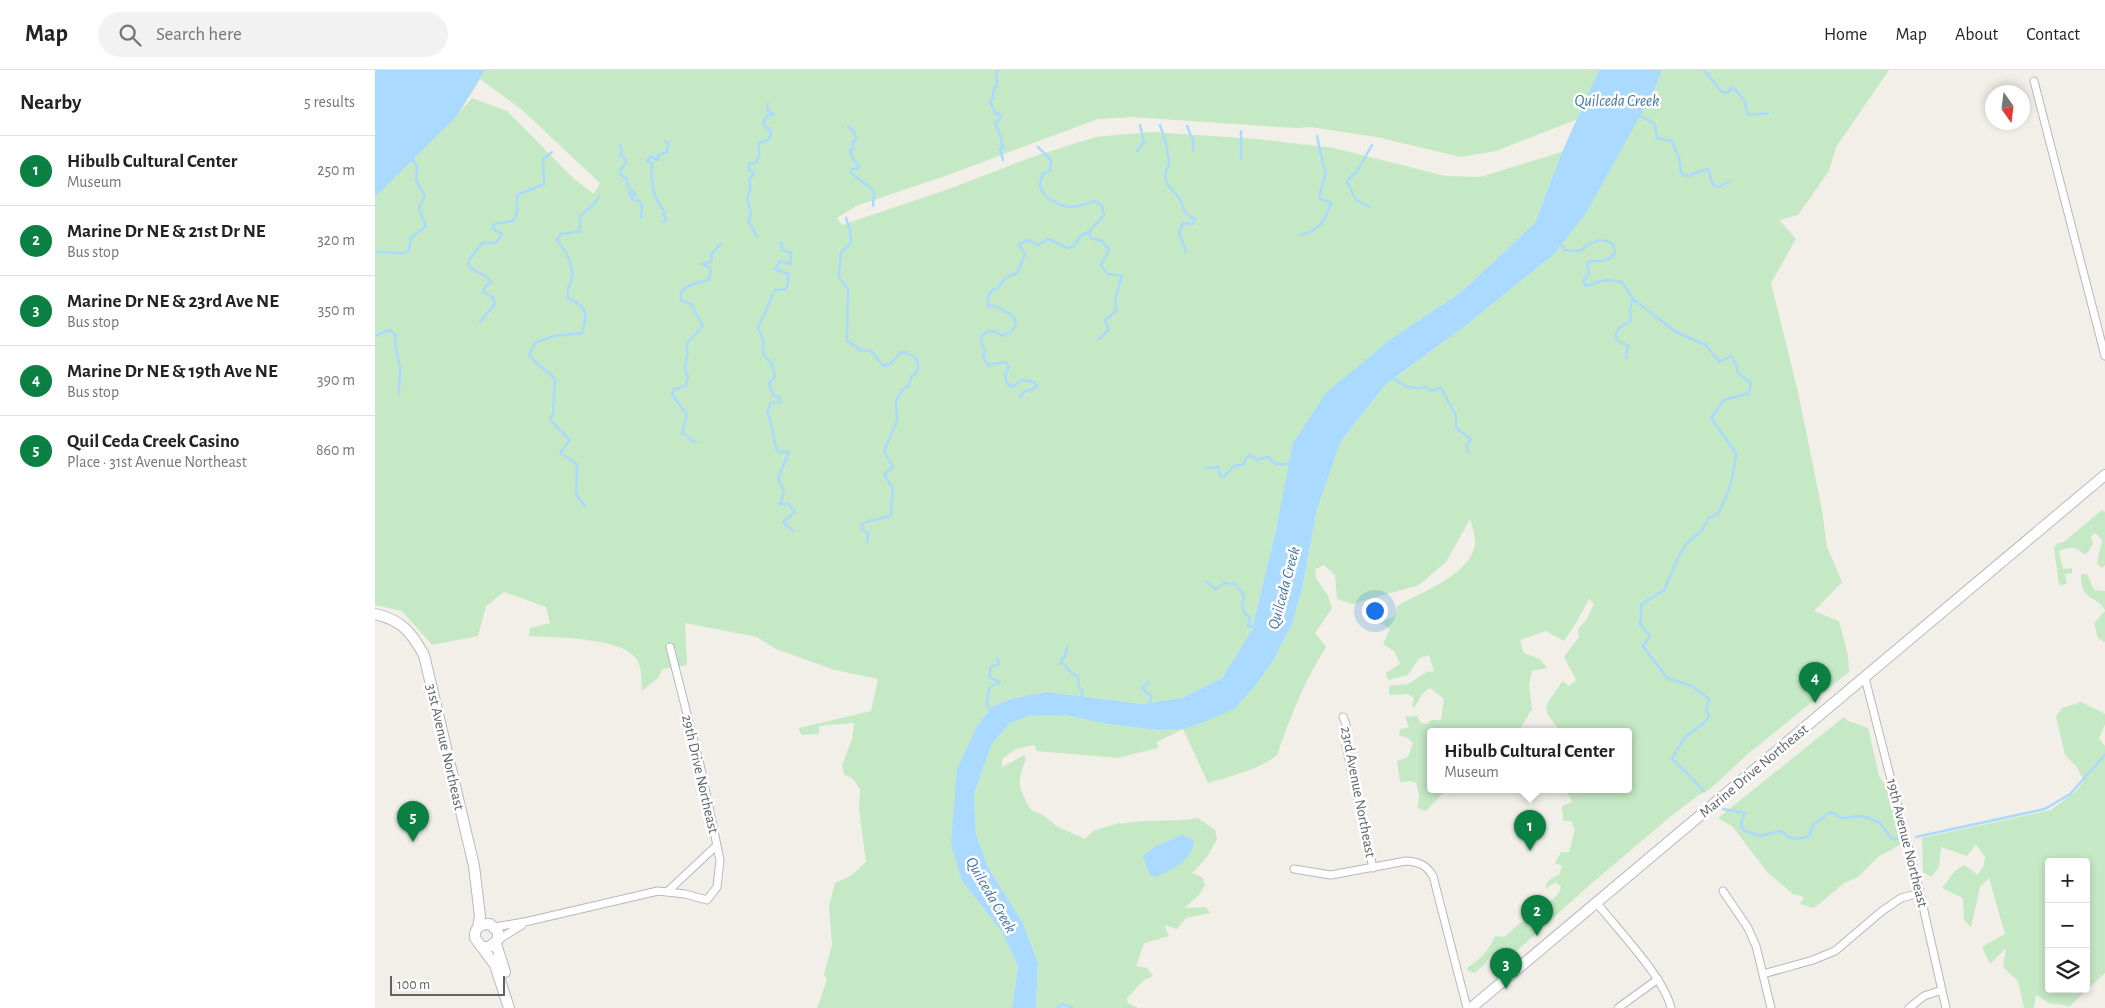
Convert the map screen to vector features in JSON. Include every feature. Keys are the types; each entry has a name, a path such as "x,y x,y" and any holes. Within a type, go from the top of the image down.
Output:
{"main road":[{"name":"Marine Drive Northeast","path":"1469,1008 2105,475"},
{"name":"31st Avenue Northeast","path":"375,614 389,617 410,631 424,655 474,866 480,916 478,927"},
{"name":"31st Avenue Northeast","path":"474,866 481,883 488,914 494,926"},
{"path":"485,923 494,926 499,932 497,942 506,976 508,1004 495,964 475,938 478,927 485,923"},
{"path":"482,947 489,948 497,942"}],"street":[{"path":"2034,81 2105,356"},
{"name":"29th Drive Northeast","path":"667,892 685,894 707,900 717,887 720,874 720,860 701,769 670,647"},
{"name":"19th Avenue Northeast","path":"1865,678 1920,893 1946,1008"},
{"name":"23rd Avenue Northeast","path":"1343,717 1346,724 1346,746 1373,868"},
{"path":"494,926 529,921 658,891 667,892 716,846"},
{"name":"23rd Avenue Northeast","path":"1294,869 1331,874 1406,861 1423,864 1430,870 1433,876 1469,1008"},
{"path":"1723,891 1748,928 1755,946 1771,1008"},
{"path":"1763,974 1813,960 1835,951 1882,911 1901,898 1920,893"},
{"path":"1596,902 1657,979 1669,1000 1671,1008"},
{"path":"497,942 529,921"},
{"path":"1618,1008 1657,979"},
{"path":"1909,1008 1924,996 1942,990"}],"green space":[{"path":"449,70 1599,70 1578,119 1496,151 1461,157 1377,137 1310,127 1295,128 1133,117 1098,119 948,175 856,206 837,218 842,225 946,190 1035,156 1096,137 1152,132 1256,139 1334,148 1445,176 1480,177 1562,152 1535,223 1461,292 1391,339 1277,525 1252,630 1222,678 1182,698 1143,704 1046,692 1010,699 992,707 977,726 962,881 1002,932 1018,966 1012,1008 817,1008 827,980 824,974 832,945 829,906 835,883 852,875 866,862 859,809 860,789 853,779 844,774 842,765 852,739 854,723 819,726 819,734 801,735 799,728 871,711 878,679 835,670 776,649 757,637 685,623 687,665 662,669 659,677 642,691 640,667 633,655 622,648 607,643 572,638 529,636 530,628 550,623 546,607 504,592 486,606 478,636 432,645 402,611 375,605 375,189","holes":["480,79 521,109 600,183 594,194 574,179 507,111 472,98 459,113"]},
{"path":"1662,70 1889,70 1836,147 1829,171 1798,215 1779,220 1796,239 1771,283 1798,392 1822,510 1827,547 1842,582 1814,611 1839,621 1848,656 1849,672 1749,753 1709,790 1699,795 1671,816 1585,889 1507,960 1499,953 1492,954 1483,966 1474,973 1467,970 1468,967 1484,954 1495,936 1504,937 1524,920 1525,911 1547,903 1559,893 1561,887 1556,882 1545,889 1550,880 1559,875 1562,866 1555,863 1561,852 1569,852 1575,829 1571,821 1563,821 1562,806 1572,802 1568,793 1632,793 1632,728 1558,728 1547,712 1548,703 1562,681 1569,686 1576,680 1564,657 1579,637 1578,629 1587,619 1594,604 1589,599 1564,641 1546,631 1520,640 1524,653 1540,659 1547,668 1532,671 1529,684 1532,709 1520,728 1427,728 1427,793 1443,793 1426,811 1418,808 1419,794 1416,783 1410,781 1400,782 1397,761 1408,757 1413,743 1408,738 1399,735 1400,729 1409,727 1405,717 1417,716 1421,723 1427,724 1431,720 1441,720 1444,699 1430,688 1423,693 1414,708 1412,706 1414,698 1408,694 1389,695 1389,686 1408,684 1427,672 1434,671 1429,655 1419,658 1408,675 1388,680 1386,673 1400,664 1394,651 1383,644 1390,629 1377,621 1395,617 1397,606 1441,583 1462,568 1469,559 1475,545 1470,519 1446,562 1419,585 1352,604 1337,599 1335,575 1324,565 1315,569 1316,578 1328,596 1332,608 1315,633 1326,647 1304,686 1277,755 1262,765 1208,783 1183,729 1157,742 1158,748 1118,758 1036,751 1035,745 1016,749 1003,758 1001,768 1024,755 1026,759 1020,785 1023,796 1031,810 1043,815 1058,827 1085,839 1093,831 1119,823 1198,818 1215,830 1217,839 1207,857 1192,873 1202,877 1205,885 1200,894 1184,908 1206,907 1210,913 1186,918 1177,929 1164,925 1169,936 1144,943 1136,966 1147,968 1153,976 1144,980 1127,998 1128,1003 1138,1008 1036,1008 1038,963 1023,923 988,867 976,834 974,794 992,744 1010,723 1031,715 1065,715 1107,724 1159,730 1184,728 1204,722 1255,686 1273,661 1291,626 1302,590 1317,509 1341,441 1386,384 1469,323 1553,255 1585,214 1654,91"},
{"path":"2102,510 2105,512 2105,565 2102,568 2097,563 2102,540 2096,533 2091,536 2093,543 2088,552 2084,554 2072,548 2059,551 2063,569 2072,568 2072,573 2065,574 2067,584 2059,585 2054,548 2058,543 2064,542"},
{"path":"2081,574 2087,574 2094,590 2105,591 2105,610 2083,589"},
{"path":"2105,611 2105,642 2098,638 2094,623"},
{"path":"2081,702 2105,714 2105,724 2099,739 2105,746 2105,973 2090,987 2090,858 2045,858 2045,993 2084,993 2070,1006 2049,1003 2036,995 2034,1008 2024,1008 2018,981 2003,967 2006,948 1990,964 1982,947 2005,934 1989,878 1980,887 1971,927 1964,920 1963,898 1942,888 1955,871 1964,865 1978,875 1984,865 1985,857 1976,844 1967,856 1941,847 1939,867 1931,877 1923,872 1922,838 2051,810 2076,791 2084,781 2077,767 2065,755 2056,716 2062,708"},
{"path":"1844,717 1848,721 1868,728 1879,776 1893,796 1903,843 1878,857 1858,877 1844,883 1814,908 1800,904 1804,897 1793,894 1768,873 1732,826 1718,818"}],"water":[{"path":"375,70 485,70 456,117 375,197"},
{"name":"Quilceda Creek","path":"1599,70 1662,70 1654,91 1585,215 1553,255 1469,323 1386,384 1341,441 1317,509 1302,590 1291,626 1273,661 1255,686 1234,709 1184,729 1158,730 1107,724 1065,715 1031,715 1010,723 992,744 974,794 976,834 988,867 1023,923 1038,963 1036,1008 1012,1008 1018,966 1002,932 962,881 951,844 957,769 977,726 992,707 1010,699 1046,692 1143,704 1182,698 1222,678 1252,630 1277,525 1293,443 1326,393 1391,339 1461,292 1535,223 1562,152"},
{"path":"1182,835 1194,840 1193,847 1186,859 1161,875 1154,877 1149,874 1143,856 1156,846"}],"waterway":[{"path":"998,70 996,73 997,86 990,101 996,114 999,113 1001,118 995,123 1002,140 1001,144 1004,147 1000,149 1003,160"},
{"path":"1704,70 1721,91 1727,93 1733,87 1744,100 1748,115 1768,113"},
{"path":"757,236 748,221 751,214 747,198 751,187 749,180 754,173 748,168 750,163 755,164 759,156 759,143 768,140 771,135 770,129 763,125 766,117 774,114 769,112 768,104"},
{"path":"1638,115 1655,124 1657,138 1672,141 1679,158 1681,173 1687,176 1708,169 1713,185 1719,187 1730,181"},
{"path":"1137,151 1144,142 1140,125"},
{"path":"1160,125 1166,143 1169,163 1165,175 1167,184 1180,199 1185,213 1195,219 1193,224 1183,223 1179,233 1186,252"},
{"path":"848,126 854,131 856,139 852,143 854,149 850,150 852,158 859,166 857,169 852,169 851,173 872,189 874,193 873,206"},
{"path":"1187,126 1193,141 1193,151"},
{"path":"1241,131 1241,159"},
{"path":"1300,235 1317,228 1324,220 1331,203 1319,198 1326,171 1317,136"},
{"path":"664,222 666,218 663,214 665,212 657,201 653,189 652,163 647,161 651,156 656,160 659,159 657,156 667,152 668,143 665,141"},
{"path":"620,145 622,152 620,155 625,158 626,162 620,171 621,175 627,179 628,187 635,193 634,196 630,193 632,199 639,201 642,206 641,218"},
{"path":"1370,207 1356,200 1347,181 1357,171 1372,145"},
{"path":"1038,147 1051,160 1050,171 1043,173 1040,184 1044,194 1067,207 1077,207 1095,201 1102,206 1104,215 1089,232 1091,238 1102,241 1109,250 1101,265 1108,274 1122,276 1115,299 1116,311 1105,320 1109,329 1099,339"},
{"path":"480,322 495,304 493,298 484,292 484,288 491,282 487,277 469,267 469,260 482,243 496,243 502,234 492,228 495,224 513,221 517,213 517,195 544,184 543,159 552,152"},
{"path":"375,252 403,253 409,250 411,238 426,226 419,208 425,196 416,181 417,166 412,158"},
{"path":"585,506 576,494 577,464 560,453 570,440 550,420 553,414 555,379 529,355 535,343 554,336 582,333 585,320 584,311 579,304 568,298 572,268 566,253 557,240 561,234 580,231 580,216 594,204 599,196"},
{"path":"846,218 850,230 851,243 841,252 839,277 848,289 847,341 861,350 871,351 883,366 890,364 900,353 905,352 916,358 918,365 917,372 912,376 908,386 902,390 896,401 897,421 884,451 893,467 884,474 893,489 891,515 862,524 862,530 868,533 867,543"},
{"path":"1020,397 1024,392 1037,387 1034,382 1023,380 1012,387 1006,382 1005,374 1009,367 1005,362 988,365 983,357 985,351 981,340 982,335 992,331 1002,336 1013,330 1016,324 1013,316 996,306 988,306 988,297 992,290 999,287 1005,278 1017,273 1025,254 1019,244 1029,240 1038,245 1048,239 1068,248 1074,246 1080,237 1089,232"},
{"path":"1560,242 1564,250 1575,251 1579,251 1595,241 1603,240 1610,242 1615,253 1607,259 1590,261 1587,265 1589,273 1583,282 1586,286 1606,280 1622,282 1633,299 1676,332 1706,345 1719,362 1731,356 1737,366 1738,373 1751,383 1749,393 1724,400 1711,418 1736,453 1730,485 1721,507 1717,515 1709,517 1702,530 1686,544 1664,590 1642,604 1640,624 1650,636 1643,646 1667,678 1692,686 1709,699 1706,709 1709,716 1705,722 1685,737 1672,758 1704,791"},
{"path":"781,242 782,250 791,253 791,264 780,261 775,269 788,274 788,282 786,289 775,290 758,328 763,339 763,354 772,364 775,377 769,383 773,395 780,398 781,402 771,403 767,412 778,452 789,452 778,478 784,492 780,504 788,504 795,512 783,522 793,531"},
{"path":"696,443 682,433 687,414 672,395 675,389 686,386 688,377 685,372 687,343 703,326 691,304 681,300 681,293 689,286 709,280 711,269 703,264 712,261 711,254 721,244"},
{"path":"1626,358 1628,346 1616,340 1615,336 1617,330 1631,320 1630,308 1633,299"},
{"path":"375,336 389,330 396,335 400,370 399,394"},
{"path":"1391,377 1411,388 1425,387 1432,391 1441,388 1456,416 1456,428 1471,439 1467,446 1468,452"},
{"path":"1206,467 1218,467 1220,476 1225,476 1234,466 1243,465 1246,458 1251,455 1256,460 1268,457 1276,464 1292,464"},
{"path":"1205,581 1216,589 1224,583 1235,584 1244,595 1242,605 1245,614 1250,617 1248,626 1255,627"},
{"path":"1067,646 1065,657 1062,658 1061,662 1078,677 1082,699"},
{"path":"991,712 987,704 989,688 1000,682 989,677 991,667 999,664 997,658"},
{"path":"1149,682 1142,688 1151,696 1150,704"},
{"path":"1916,837 2045,809 2070,794 2105,755"},
{"path":"1723,809 1745,813 1741,823 1743,830 1760,836 1781,831 1794,839 1809,836 1814,824 1831,812 1842,818 1862,816 1879,822 1891,838 1902,840"},
{"path":"1057,1008 1063,1004 1072,1008"}],"place":[{"name":"Marine Dr NE & 19th Ave NE","path":"1815,703"},
{"name":"Quil Ceda Creek Casino","path":"413,842"},
{"name":"Hibulb Cultural Center","path":"1530,851"},
{"name":"Marine Dr NE & 21st Dr NE","path":"1537,936"},
{"name":"Marine Dr NE & 23rd Ave NE","path":"1506,989"}]}
